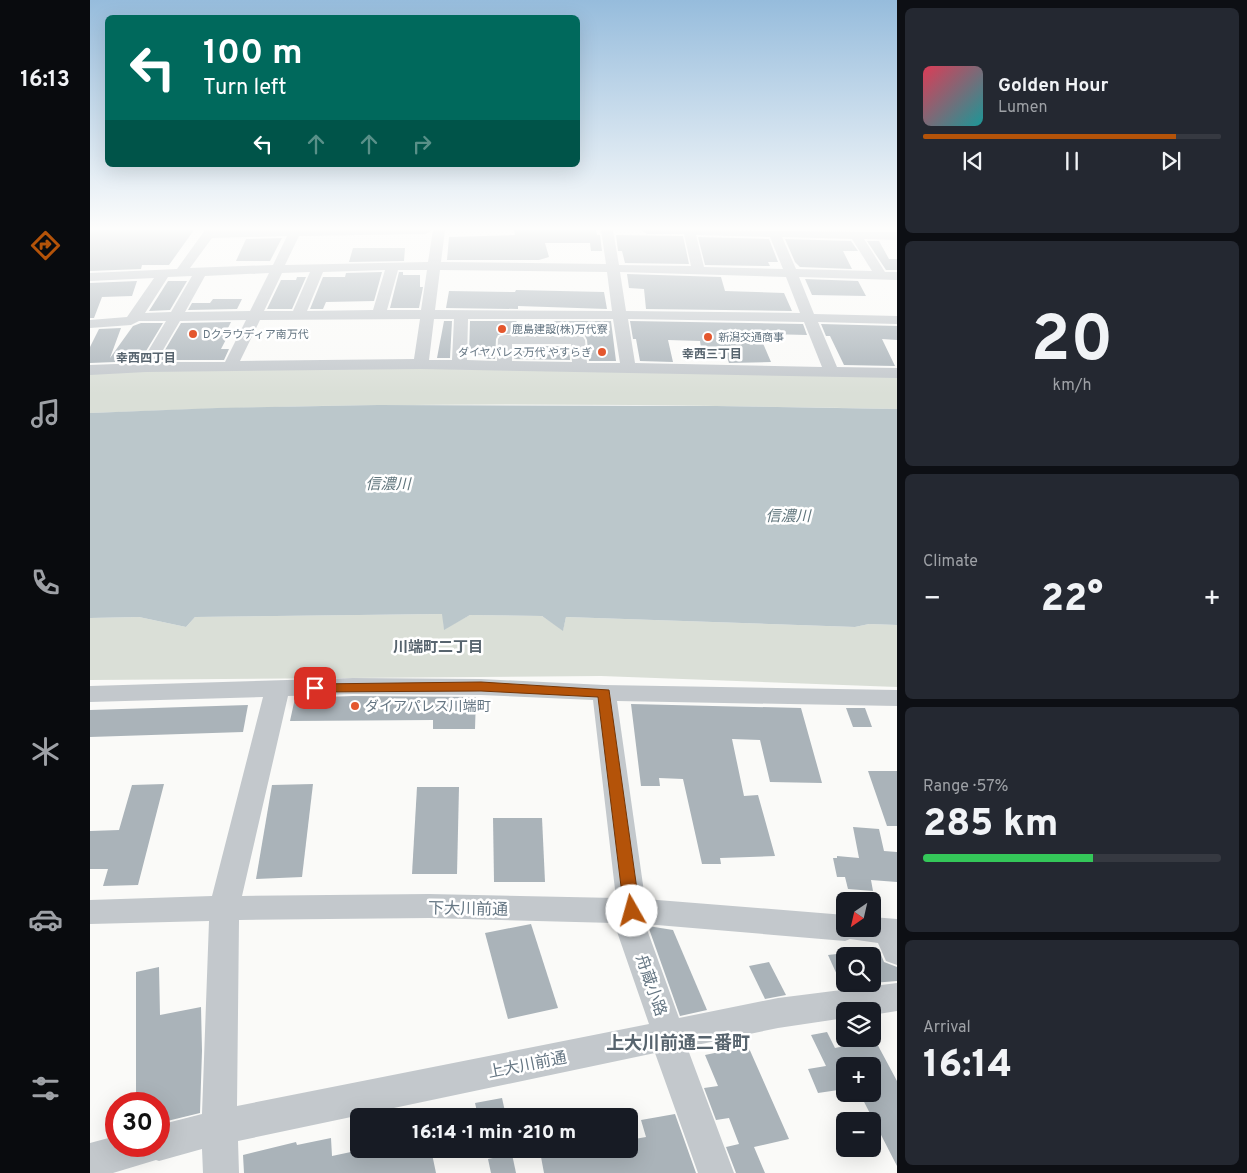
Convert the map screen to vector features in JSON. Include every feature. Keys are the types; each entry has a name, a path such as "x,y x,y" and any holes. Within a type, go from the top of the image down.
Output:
{"street":[{"path":"90,324 131,321 156,285"},
{"path":"146,366 194,285"},
{"path":"231,365 269,285"},
{"path":"299,314 311,285"},
{"path":"379,314 387,285"},
{"path":"420,364 431,285"},
{"path":"615,285 628,368"},
{"path":"797,285 831,371"},
{"path":"135,317 254,314 461,314 897,320"},
{"path":"459,364 461,314"},
{"path":"504,366 504,339 578,340 580,367"},
{"path":"90,370 146,366 459,364 897,373"},
{"path":"90,694 208,689 277,690 353,686 481,686 604,693 897,698"},
{"path":"221,1173 220,1128 224,908 277,690"},
{"name":"舟蔵小路","path":"604,693 629,911 665,1024 666,1036 716,1173"},
{"name":"下大川前通","path":"90,912 224,908 432,908 629,911 836,927"},
{"path":"881,935 894,939"},
{"name":"上大川前通","path":"170,1140 220,1128 778,1013 897,997"},
{"path":"90,1161 105,1157"}],"shaded area":[{"path":"325,368 897,373 897,409 393,405 90,413 90,372"},
{"path":"443,614 444,629 470,615 542,616 563,630 566,617 855,627 869,624 897,625 897,687 601,676 90,680 90,618 139,617 186,627 195,617"}],"water":[{"name":"信濃川","path":"378,405 716,406 897,409 897,625 869,624 855,627 566,617 563,631 542,616 470,615 444,630 442,614 195,617 186,627 139,617 90,618 90,413"}],"building":[{"path":"90,285 136,285 132,296 102,297 94,318 90,318"},
{"path":"166,285 185,285 170,310 149,311"},
{"path":"279,285 303,285 292,309 267,309"},
{"path":"320,285 378,285 374,301 326,302 323,309 310,309"},
{"path":"396,285 420,285 420,287 423,287 419,308 390,308"},
{"path":"629,285 723,285 725,291 784,293 792,311 646,309 644,289 629,288"},
{"path":"808,285 860,285 866,296 812,295"},
{"path":"516,290 604,292 607,309 518,306 518,309 446,308 449,291 515,292"},
{"path":"213,299 242,299 237,309 188,310 192,303 210,303"},
{"path":"444,321 452,321 450,358 437,358"},
{"path":"470,321 517,321 516,333 498,335 495,359 484,359 484,355 469,355"},
{"path":"554,321 611,321 616,361 589,361 585,336 555,334"},
{"path":"630,321 803,324 807,335 768,334 770,342 762,341 771,362 729,363 726,354 702,353 700,341 668,340 673,362 640,361"},
{"path":"231,322 228,328 232,328 221,349 229,349 224,360 159,360 181,323"},
{"path":"141,323 163,323 140,361 90,363 90,347 99,329 121,328 110,358 133,326"},
{"path":"821,324 897,326 897,340 882,339 895,366 844,365 830,336 826,336"},
{"path":"514,346 569,346 570,360 514,359"},
{"name":"ダイアパレス川端町","path":"353,696 476,697 475,729 433,729 433,720 290,721 295,698"},
{"path":"631,704 801,708 822,783 770,782 760,740 732,739 744,796 758,795 775,856 720,858 721,864 702,864 683,779 659,778 660,786 641,786"},
{"path":"248,705 243,732 90,737 90,710"},
{"path":"846,708 865,708 872,727 853,727"},
{"path":"868,771 897,771 897,826 887,826"},
{"path":"164,784 138,885 103,886 108,869 90,869 90,831 119,830 132,785"},
{"path":"313,784 302,877 256,879 272,785"},
{"path":"417,787 459,787 457,874 412,874"},
{"path":"493,818 542,818 545,882 494,882"},
{"path":"853,827 879,829 884,851 897,852 897,882 871,880 873,891 848,889 845,877 837,877 833,858 837,858 837,856 859,858"},
{"path":"531,924 558,1008 508,1019 485,933"},
{"path":"648,926 673,930 707,1010 680,1016"},
{"path":"836,954 836,973 828,955"},
{"path":"881,955 884,962 897,967 897,981 881,982"},
{"path":"769,962 786,995 765,999 749,966"},
{"path":"159,967 160,1015 201,1007 200,1113 170,1120 170,1092 136,1092 136,972"},
{"path":"827,1032 835,1048 879,1047 897,1081 897,1166 881,1135 881,1112 869,1112 864,1102 881,1102 881,1057 836,1057 836,1090 818,1093 808,1069 826,1066 811,1035"},
{"path":"748,1046 789,1139 754,1147 765,1173 736,1173 726,1147 739,1144 729,1118 716,1120 704,1088 718,1086 705,1055"},
{"path":"502,1098 504,1108 476,1108 475,1103"},
{"path":"675,1114 696,1173 544,1173 541,1158 638,1158 638,1138 646,1137 641,1120"},
{"path":"331,1138 332,1156 350,1152 350,1158 433,1158 436,1173 244,1173 243,1155 296,1142 297,1145"},
{"path":"513,1158 516,1173 491,1173 488,1159"}],"place":[{"name":"鹿島建設(株)万代寮","path":"502,329"},
{"name":"Dクラウディア南万代","path":"193,334"},
{"name":"新潟交通商事","path":"708,337"},
{"name":"ダイヤパレス万代 やすらぎ","path":"602,352"},
{"name":"ダイアパレス川端町","path":"355,706"}],"district":[{"name":"幸西三丁目","path":"712,354"},
{"name":"幸西四丁目","path":"146,358"},
{"name":"川端町二丁目","path":"438,647"},
{"name":"上大川前通二番町","path":"678,1043"}],"route":[{"path":"315,688 353,686 481,686 604,693 632,911"}]}
